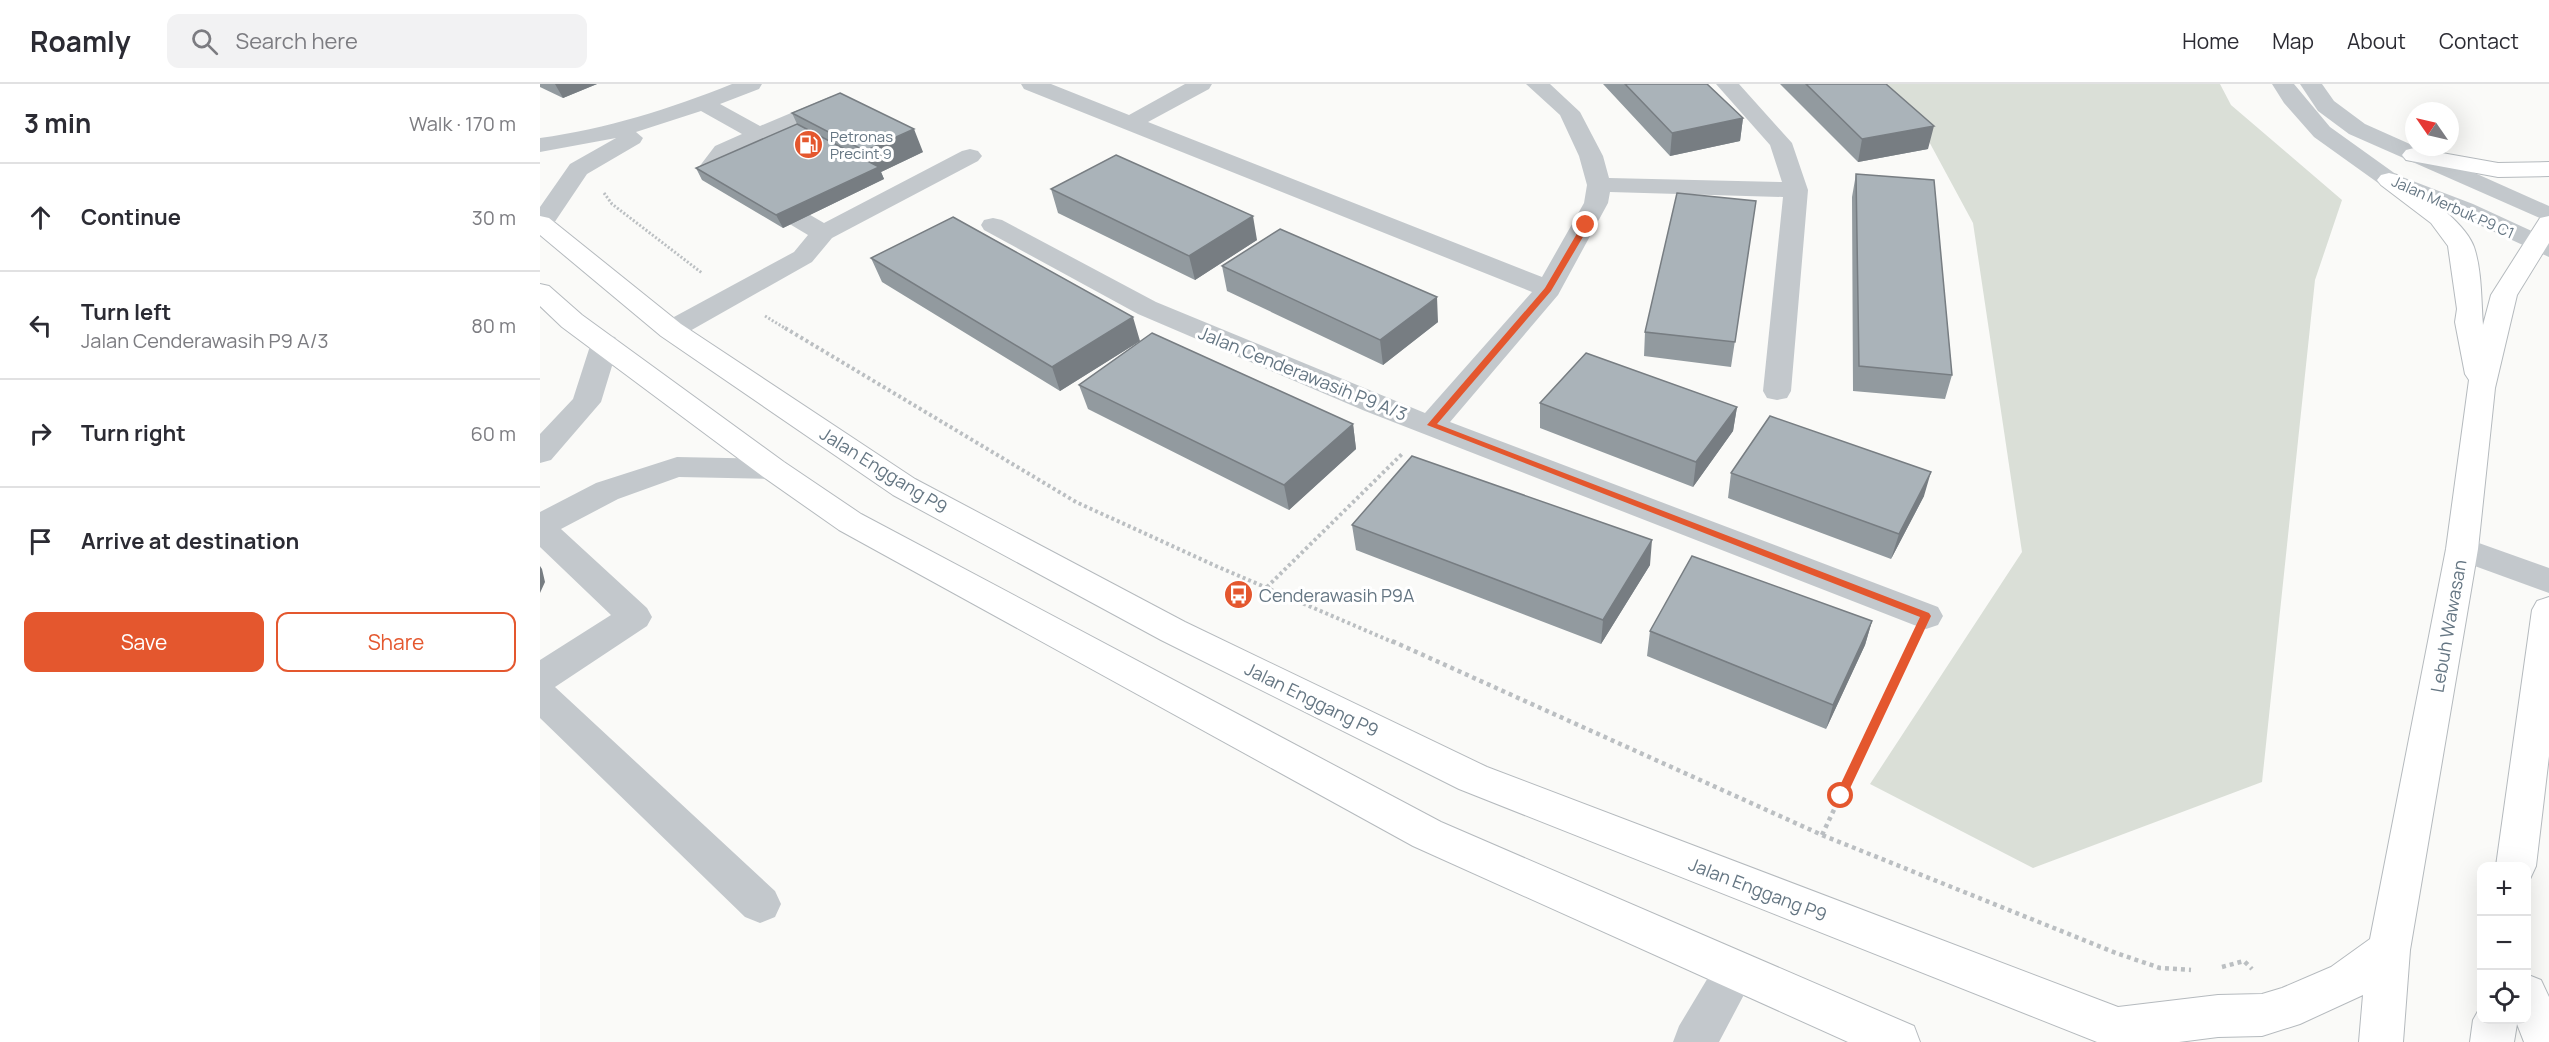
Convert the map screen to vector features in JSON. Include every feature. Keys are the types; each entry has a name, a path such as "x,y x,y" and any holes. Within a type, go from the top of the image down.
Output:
{"main road":[{"path":"2420,156 2498,170 2549,169"},
{"path":"2390,180 2440,218 2462,246 2470,309 2469,322 2481,388"},
{"name":"Jalan Enggang P9","path":"540,224 670,330 904,487 1173,631 1473,778 2134,1035"},
{"name":"Lebuh Wawasan","path":"2381,1042 2389,950 2462,549 2481,388 2504,295 2545,239"},
{"path":"540,292 572,321 605,343 773,469 850,522 1427,834 1898,1042"},
{"path":"2517,862 2549,610"},
{"path":"2134,1035 2218,1016 2262,1015 2285,1009 2346,982 2389,950"},
{"path":"2531,1005 2547,1042"},
{"path":"2492,1042 2494,1024"}],"street":[{"path":"540,145 602,134 695,106 751,84"},
{"path":"1032,84 1549,289"},
{"path":"1130,123 1201,84"},
{"path":"1431,425 1549,289 1596,203 1599,185 1591,156 1569,112 1537,84"},
{"path":"1727,84 1781,143 1796,190 1777,392"},
{"name":"Jalan Merbuk P9 C1","path":"2283,84 2292,98 2322,132 2390,180 2545,239"},
{"name":"Jalan Merbuk P9 C1","path":"2311,84 2326,106 2357,129 2405,151"},
{"path":"823,233 711,167 723,152 846,99"},
{"path":"695,106 759,135"},
{"path":"540,224 578,169 695,106"},
{"path":"670,330 803,257 823,233 970,156"},
{"name":"Jalan Merbuk P9 C1","path":"2416,156 2549,214"},
{"path":"1599,185 1796,190"},
{"name":"Jalan Cenderawasih P9 A/3","path":"993,225 1147,308 1431,425 1926,616"},
{"path":"540,453 586,402 605,343"},
{"path":"540,678 635,616 540,527 607,491 677,467 773,469"},
{"path":"2462,549 2549,581"},
{"path":"540,695 760,904"},
{"path":"1695,1042 1736,970"}],"path":[{"path":"578,169 597,179 612,204 732,297 1076,502 1822,835 2116,953 2160,968 2197,971"},
{"path":"1267,587 1334,524 1431,425"},
{"path":"1822,835 1926,616"},
{"path":"2213,969 2244,961 2285,1009"}],"shaded area":[{"path":"1871,84 2220,84 2231,105 2342,200 2315,280 2262,782 2033,868 1870,784 2022,552 1973,223 1919,123"}],"building":[{"path":"1625,84 1707,84 1743,118 1672,133"},
{"path":"1806,84 1886,84 1934,126 1862,139"},
{"path":"840,93 914,129 865,151 792,113"},
{"path":"797,124 879,167 776,215 696,168"},
{"path":"1116,155 1253,216 1189,256 1051,189"},
{"path":"1856,174 1934,180 1952,375 1859,366"},
{"path":"1677,193 1756,201 1735,342 1645,332"},
{"path":"953,217 1133,317 1052,367 871,258"},
{"path":"1280,229 1437,297 1380,340 1222,266"},
{"path":"1152,333 1353,424 1284,485 1079,385"},
{"path":"1586,353 1737,407 1696,462 1540,403"},
{"path":"1770,416 1931,472 1899,534 1731,473"},
{"path":"1412,456 1652,540 1603,620 1352,525"},
{"path":"1692,556 1872,621 1833,705 1650,631"}],"place":[{"name":"Petronas Precint 9","path":"809,145"},
{"name":"Cenderawasih P9A","path":"1238,595"}],"route":[{"path":"1586,225 1549,289 1431,425 1926,616 1841,796"}]}
